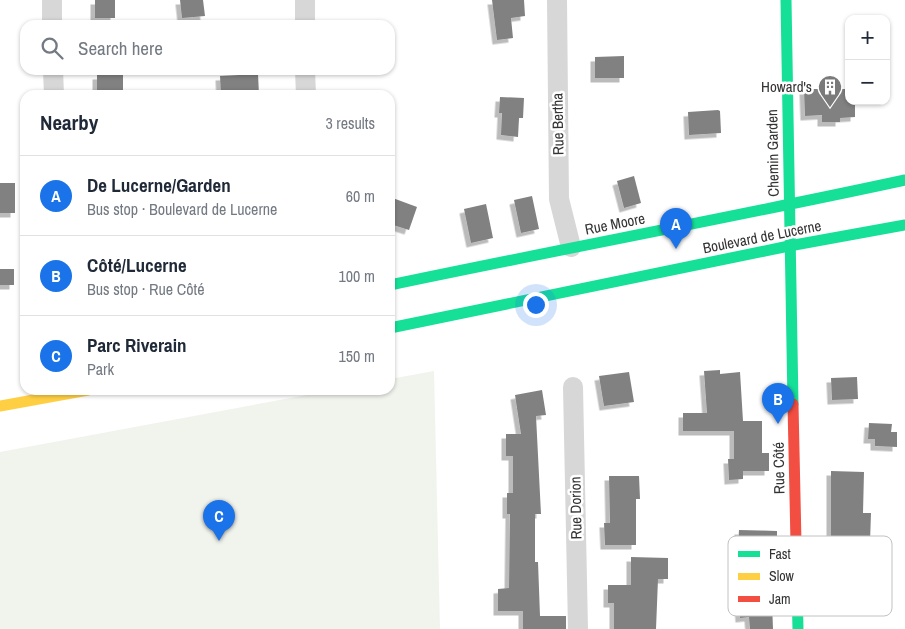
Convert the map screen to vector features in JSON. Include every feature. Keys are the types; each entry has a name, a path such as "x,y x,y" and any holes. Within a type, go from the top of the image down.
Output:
{"street":[{"path":"52,0 52,20"},
{"path":"305,0 305,20"},
{"name":"Rue Bertha","path":"557,0 559,198 571,247"},
{"name":"Chemin Garden","path":"786,0 789,246"},
{"path":"53,75 54,90"},
{"path":"305,75 306,90"},
{"name":"Rue Moore","path":"395,285 571,247 789,205 905,180"},
{"name":"Boulevard de Lucerne","path":"395,327 789,246 905,225"},
{"name":"Rue Côté","path":"789,246 796,536"},
{"name":"Rue Dorion","path":"573,387 578,629"},
{"path":"0,406 51,395"},
{"name":"Rue Côté","path":"798,616 798,629"}],"shaded area":[{"path":"434,371 440,629 0,629 0,452 307,395 395,395 395,378"}],"building":[{"path":"95,0 115,0 115,18 95,18"},
{"path":"180,0 203,0 205,16 182,18"},
{"path":"492,0 524,0 525,16 511,18 513,38 497,40"},
{"path":"624,56 624,78 595,78 595,57"},
{"path":"97,75 123,75 123,90 97,90"},
{"path":"258,75 259,90 221,90 220,76"},
{"name":"Howard's","path":"804,89 845,89 845,105 855,105 855,117 840,118 840,122 822,122 822,115 805,116"},
{"path":"500,97 524,98 523,118 519,118 518,137 501,135 502,113 499,113"},
{"path":"720,111 721,133 689,135 688,112"},
{"path":"634,176 641,203 624,208 617,181"},
{"path":"0,183 15,183 15,213 0,213"},
{"path":"532,196 539,229 521,233 514,200"},
{"path":"395,199 417,207 409,230 395,226"},
{"path":"486,204 493,238 471,243 464,209"},
{"path":"0,269 14,269 14,285 0,285"},
{"path":"720,370 720,374 740,372 743,421 762,421 762,453 769,453 769,471 743,471 743,479 729,480 728,459 734,459 734,431 683,431 683,413 707,413 704,371"},
{"path":"629,372 634,402 604,406 599,376"},
{"path":"857,377 858,399 832,400 831,378"},
{"path":"542,390 546,415 536,416 541,514 535,514 535,562 538,562 540,616 566,616 566,629 523,629 523,611 498,611 498,589 509,588 510,514 507,514 507,493 513,493 513,456 506,456 506,434 521,434 515,395"},
{"path":"869,423 892,424 891,432 897,432 897,447 875,446 875,439 868,439"},
{"path":"831,471 864,472 863,513 871,513 870,536 831,536"},
{"path":"609,476 639,476 640,499 636,499 636,545 605,545 604,523 610,523"},
{"path":"739,530 777,531 777,536 739,536"},
{"path":"631,557 668,558 668,579 658,579 656,629 614,629 614,603 608,603 608,585 631,585"},
{"path":"740,616 773,616 773,629 750,629 749,617 740,618"}],"traffic: fast":[{"path":"786,0 793,404"},
{"path":"395,284 905,180"},
{"path":"395,327 789,246 905,225"},
{"path":"798,616 798,629"}],"traffic: slow":[{"path":"0,406 60,395"}],"traffic: jam":[{"path":"793,404 796,536"}],"place":[{"name":"Howard's","path":"830,108"},
{"name":"De Lucerne/Garden","path":"676,249"},
{"name":"Côté/Lucerne","path":"778,424"},
{"name":"Parc Riverain","path":"219,541"}]}
